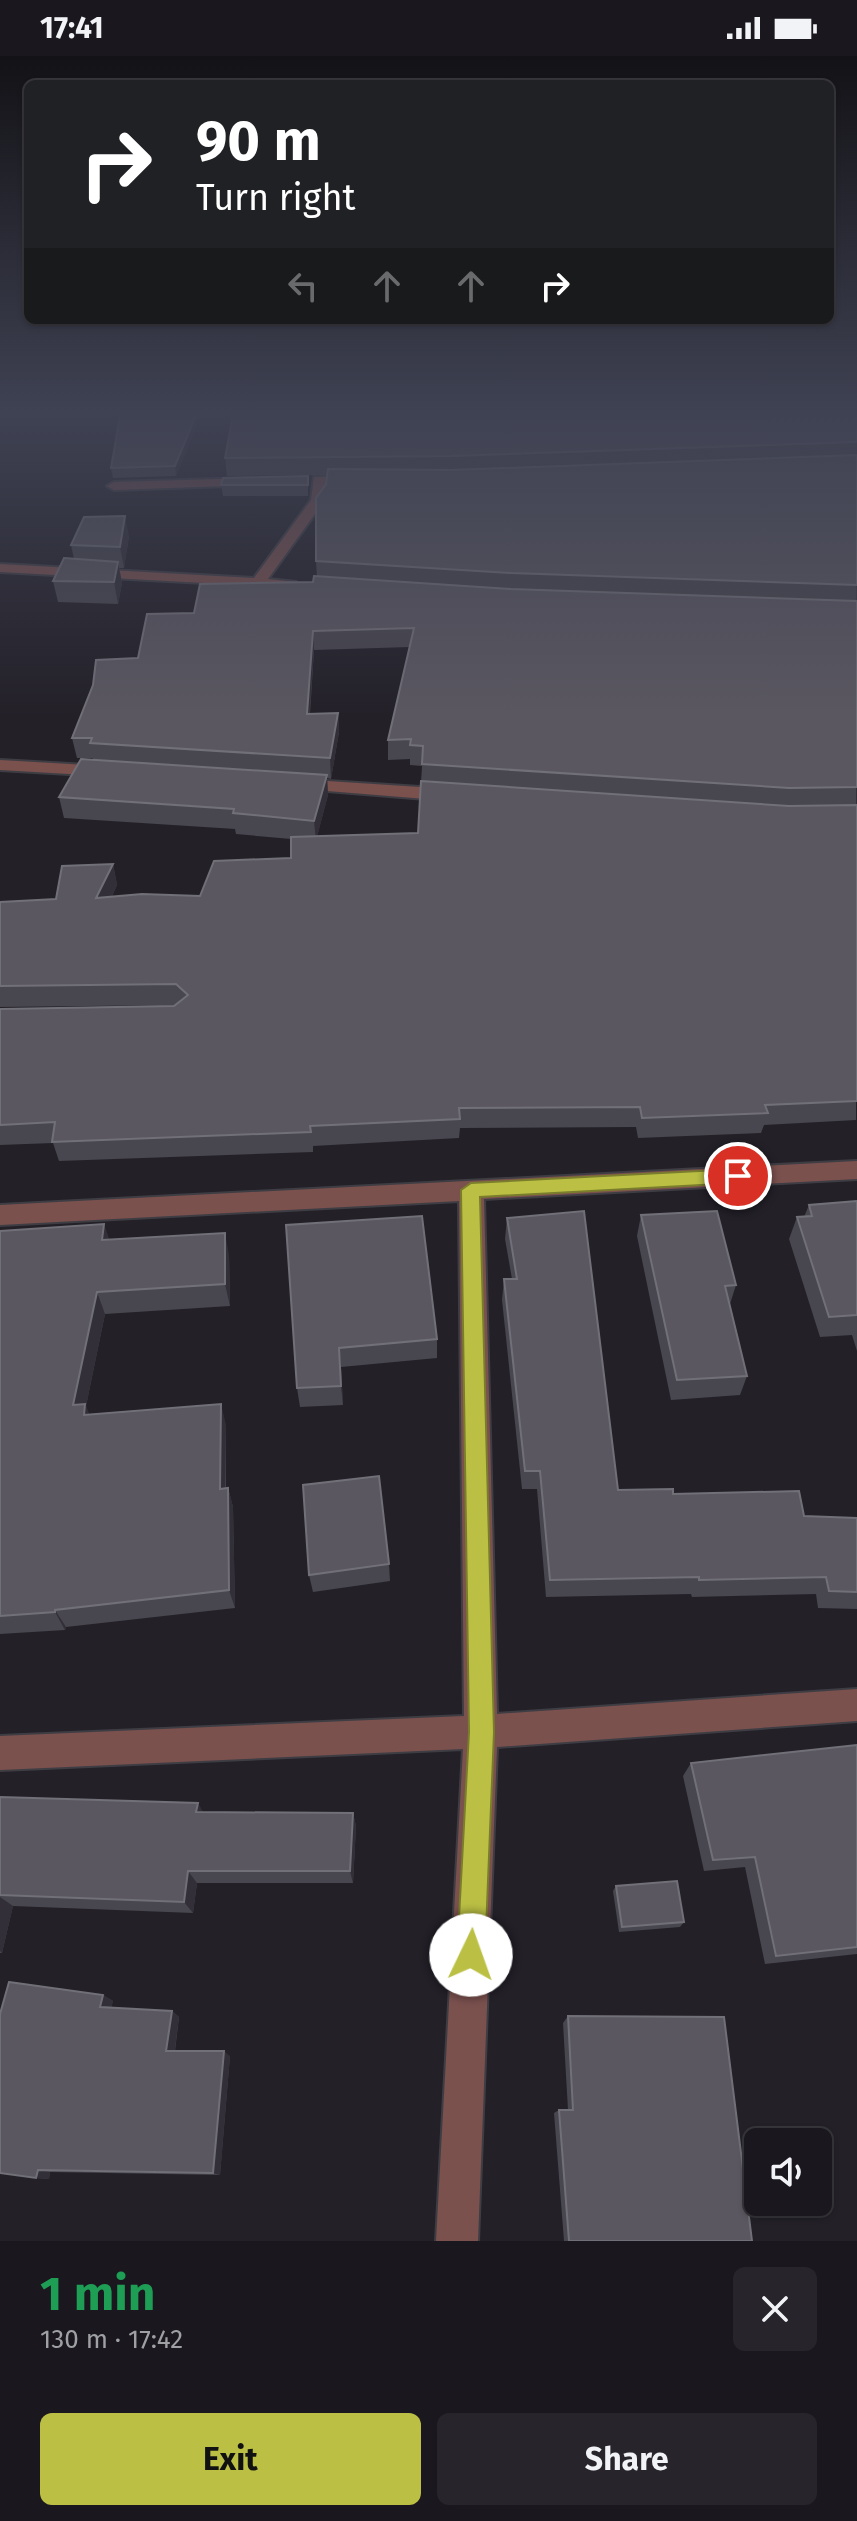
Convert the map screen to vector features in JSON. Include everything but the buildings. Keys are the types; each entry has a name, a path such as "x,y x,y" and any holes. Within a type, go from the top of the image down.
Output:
{"street":[{"path":"258,583 309,512"},
{"path":"0,568 305,586"},
{"path":"0,765 127,772"},
{"path":"284,783 472,797"},
{"path":"0,1215 857,1170"},
{"path":"457,2241 481,1732 471,1190"},
{"path":"0,1753 481,1732 857,1705"}],"route":[{"path":"471,1955 481,1732 471,1190 738,1176"}]}
